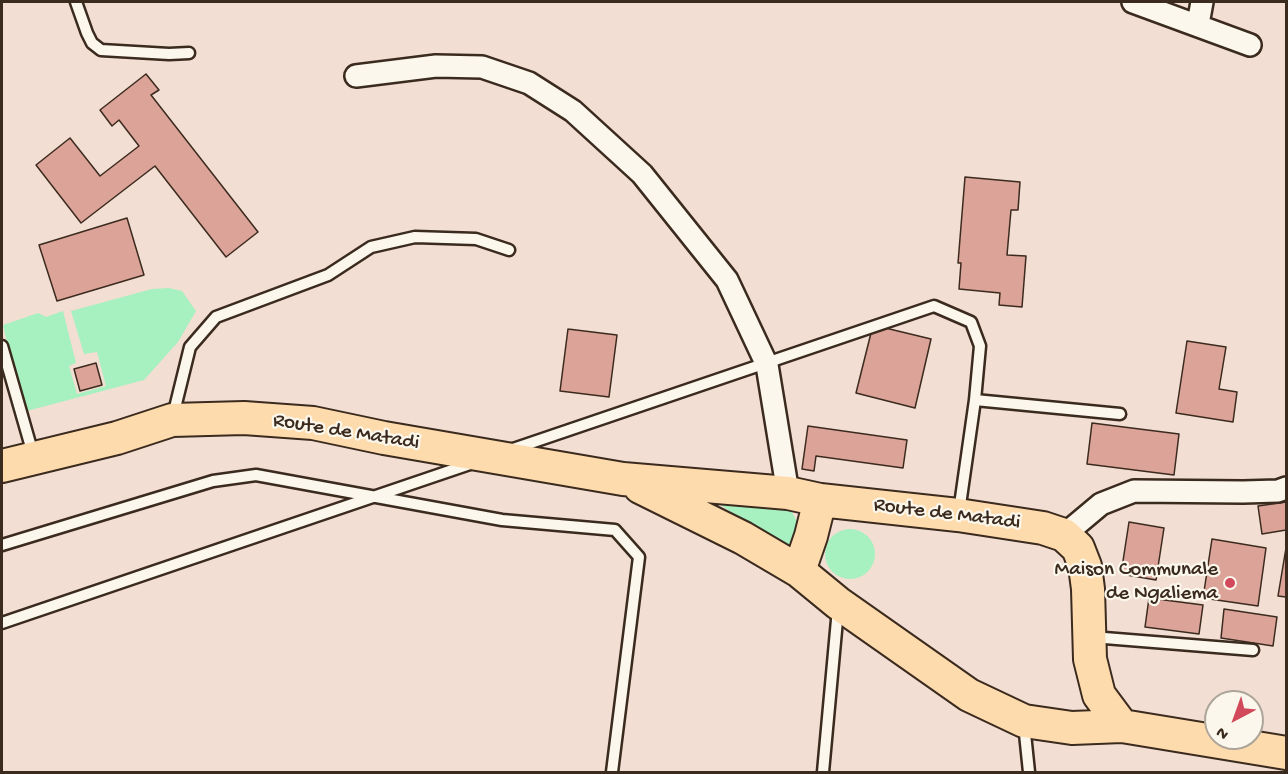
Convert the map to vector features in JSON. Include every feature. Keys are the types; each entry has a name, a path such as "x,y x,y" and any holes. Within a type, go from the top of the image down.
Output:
{"main road":[{"name":"Route de Matadi","path":"2,466 117,438 172,420 244,418 313,423 384,438 623,479 788,493 820,500 958,515 1043,528 1064,535"},
{"name":"Route de Matadi","path":"623,479 743,538 799,571 838,603 969,695 1024,721 1072,728 1122,726 1287,753"},
{"path":"799,571 820,500"},
{"path":"1064,535 1078,548 1085,566 1090,659 1099,695 1122,726"}],"street":[{"path":"1133,2 1250,45"},
{"path":"1198,24 1202,2"},
{"path":"356,76 436,66 482,67 529,83 573,111 642,174 727,280 767,365 788,493"},
{"path":"1064,535 1101,504 1134,491 1243,492 1278,491 1287,488"}],"lane":[{"path":"76,2 87,33 101,50 189,53"},
{"path":"172,420 190,347 216,317 328,275 371,247 416,237 476,239 509,250"},
{"path":"2,623 934,306 970,322 980,346 975,400 958,515"},
{"path":"2,346 34,458"},
{"path":"975,400 1120,414"},
{"path":"2,545 213,481 256,475 502,520 615,530 639,557 612,772"},
{"path":"823,772 838,603"},
{"path":"1089,637 1253,650"},
{"path":"1024,721 1029,772"}],"green space":[{"path":"169,288 182,291 196,311 178,342 144,380 23,412 3,325 38,313 46,317 63,311 76,363 69,366 77,394 106,386 97,352 84,354 71,311 152,289"},
{"path":"706,494 788,505 798,523 793,549 784,551"},
{"path":"850,529 868,536 875,554 868,572 850,579 832,572 825,554 832,536"}],"building":[{"path":"146,74 159,90 151,95 258,232 226,257 155,166 81,223 36,165 70,138 100,176 139,146 119,120 112,126 100,110"},
{"path":"965,177 1020,182 1018,210 1011,210 1007,255 1026,256 1022,307 999,305 1000,293 959,289 961,263 958,263"},
{"path":"127,218 144,275 57,301 39,245"},
{"path":"873,325 931,339 915,408 856,393"},
{"path":"568,329 617,335 609,397 560,391"},
{"path":"1187,341 1226,347 1219,389 1237,392 1233,422 1176,413"},
{"path":"96,363 102,385 80,391 74,369"},
{"path":"1092,423 1179,434 1174,475 1087,464"},
{"path":"808,426 907,440 903,468 816,456 814,471 802,469"},
{"path":"1286,502 1286,530 1262,534 1258,506"},
{"path":"1129,522 1164,528 1156,580 1121,574"},
{"path":"1212,539 1266,548 1258,606 1203,598"},
{"path":"1286,548 1286,597 1278,596"},
{"path":"1149,598 1203,605 1199,634 1145,627"},
{"path":"1224,609 1277,617 1273,646 1221,638"}],"place":[{"name":"Maison Communale de Ngaliema","path":"1230,583"}]}
